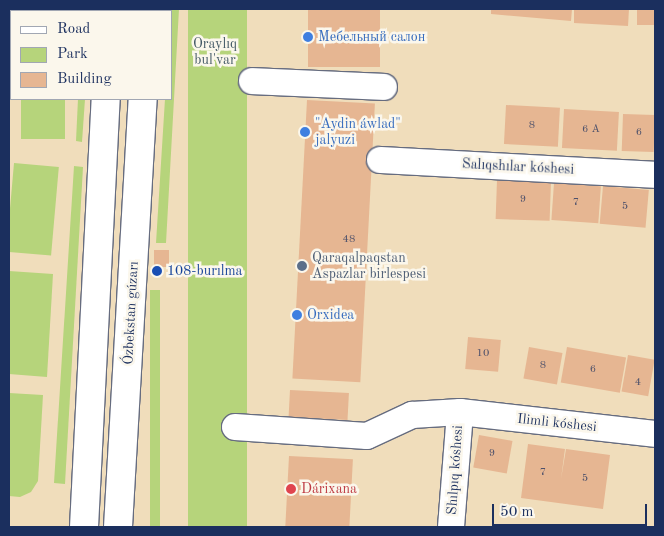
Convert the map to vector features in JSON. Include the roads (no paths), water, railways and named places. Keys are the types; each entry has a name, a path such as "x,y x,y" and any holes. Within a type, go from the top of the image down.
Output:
{"main road":[{"path":"84,527 106,100"},
{"name":"Ózbekstan gúzarı","path":"118,527 143,100"}],"street":[{"path":"252,81 384,87"},
{"name":"Salıqshılar kóshesi","path":"380,160 655,175"},
{"name":"Ilimli kóshesi","path":"234,427 367,436 412,415 460,412 655,434"},
{"name":"Shılpıq kóshesi","path":"451,527 460,412"}],"place":[{"name":"Мебельный салон","path":"308,37"},
{"name":"\"Aydin áwlad\" jalyuzi","path":"305,132"},
{"name":"Qaraqalpaqstan Aspazlar birlespesi","path":"302,266"},
{"name":"108-burılma","path":"157,271"},
{"name":"Orxidea","path":"297,315"},
{"name":"Dárixana","path":"291,489"}],"park label":[{"name":"Oraylıq bul'var","path":"215,52"}]}
